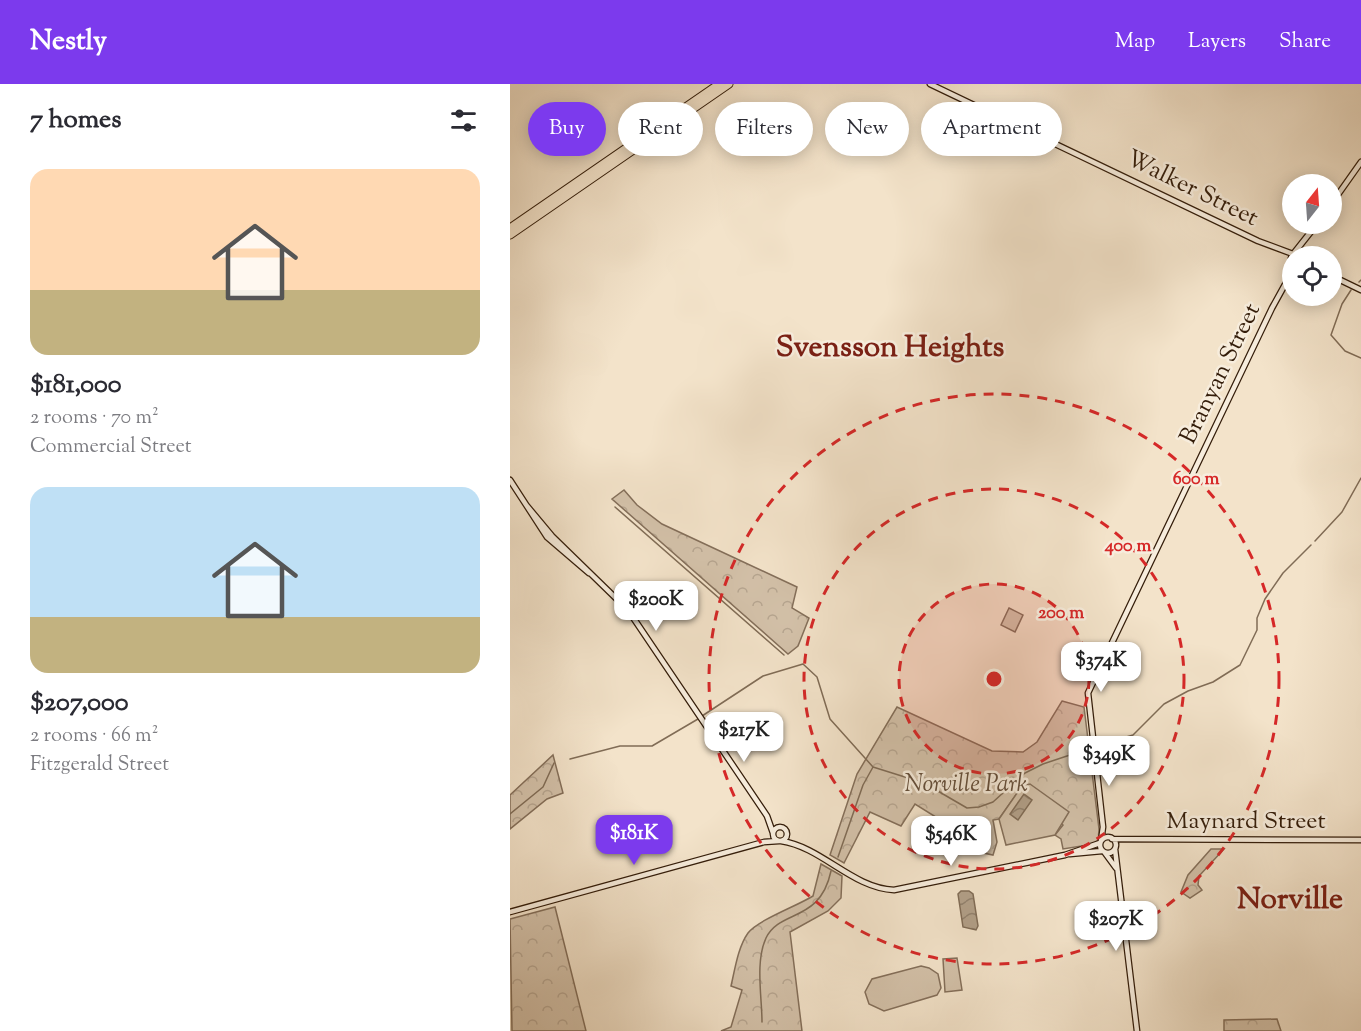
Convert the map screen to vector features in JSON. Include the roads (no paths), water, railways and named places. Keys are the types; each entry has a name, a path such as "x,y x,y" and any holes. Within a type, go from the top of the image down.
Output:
{"highway":[{"path":"510,228 719,84"},
{"path":"510,235 729,84"}],"street":[{"name":"Walker Street","path":"930,84 1282,250"},
{"path":"1342,189 1361,162"},
{"path":"1300,246 1310,234"},
{"path":"1304,246 1306,239"},
{"name":"Walker Street","path":"1277,249 1282,253"},
{"path":"1342,281 1361,290"},
{"name":"Branyan Street","path":"1104,852 1101,842 1103,827 1088,693 1282,291"},
{"path":"510,480 547,537 628,610 766,816 773,833 780,841"},
{"path":"766,816 800,847"},
{"path":"764,842 779,827"},
{"name":"Branyan Street","path":"1103,827 1115,848 1137,1031"},
{"path":"780,841 786,837 786,832"},
{"path":"510,912 764,842 780,841 800,847 871,885 894,890 1065,855 1110,838"},
{"name":"Maynard Street","path":"1110,838 1361,840"},
{"name":"Maynard Street","path":"1065,855 1104,852 1131,839"},
{"path":"1104,852 1117,870"}],"water":[{"path":"1024,794 1032,800 1018,820 1010,814"},
{"path":"961,891 969,891 973,894 978,926 976,930 963,927 958,894"}],"waterway":[{"path":"1351,290 1342,304 1331,335 1345,351 1361,358"},
{"path":"1315,541 1342,512 1361,478"},
{"path":"615,507 784,655"},
{"path":"1096,746 1133,735 1164,704 1188,691 1213,682 1240,665 1257,630 1257,618 1265,599 1283,573 1311,545"},
{"path":"702,716 763,676 803,664 817,677 830,719 873,767 924,783 967,808 993,802 1025,773 1043,764 1091,748"},
{"path":"570,759 620,746 652,746 698,719"},
{"path":"510,814 543,787 554,763"},
{"path":"838,857 863,785 873,767"},
{"path":"762,1022 760,969 766,938 772,929 800,913 818,899 826,888 831,871"}],"district":[{"name":"Svensson Heights","path":"890,348"},
{"name":"Norville","path":"1290,900"}],"park label":[{"name":"Norville Park","path":"966,785"}]}
